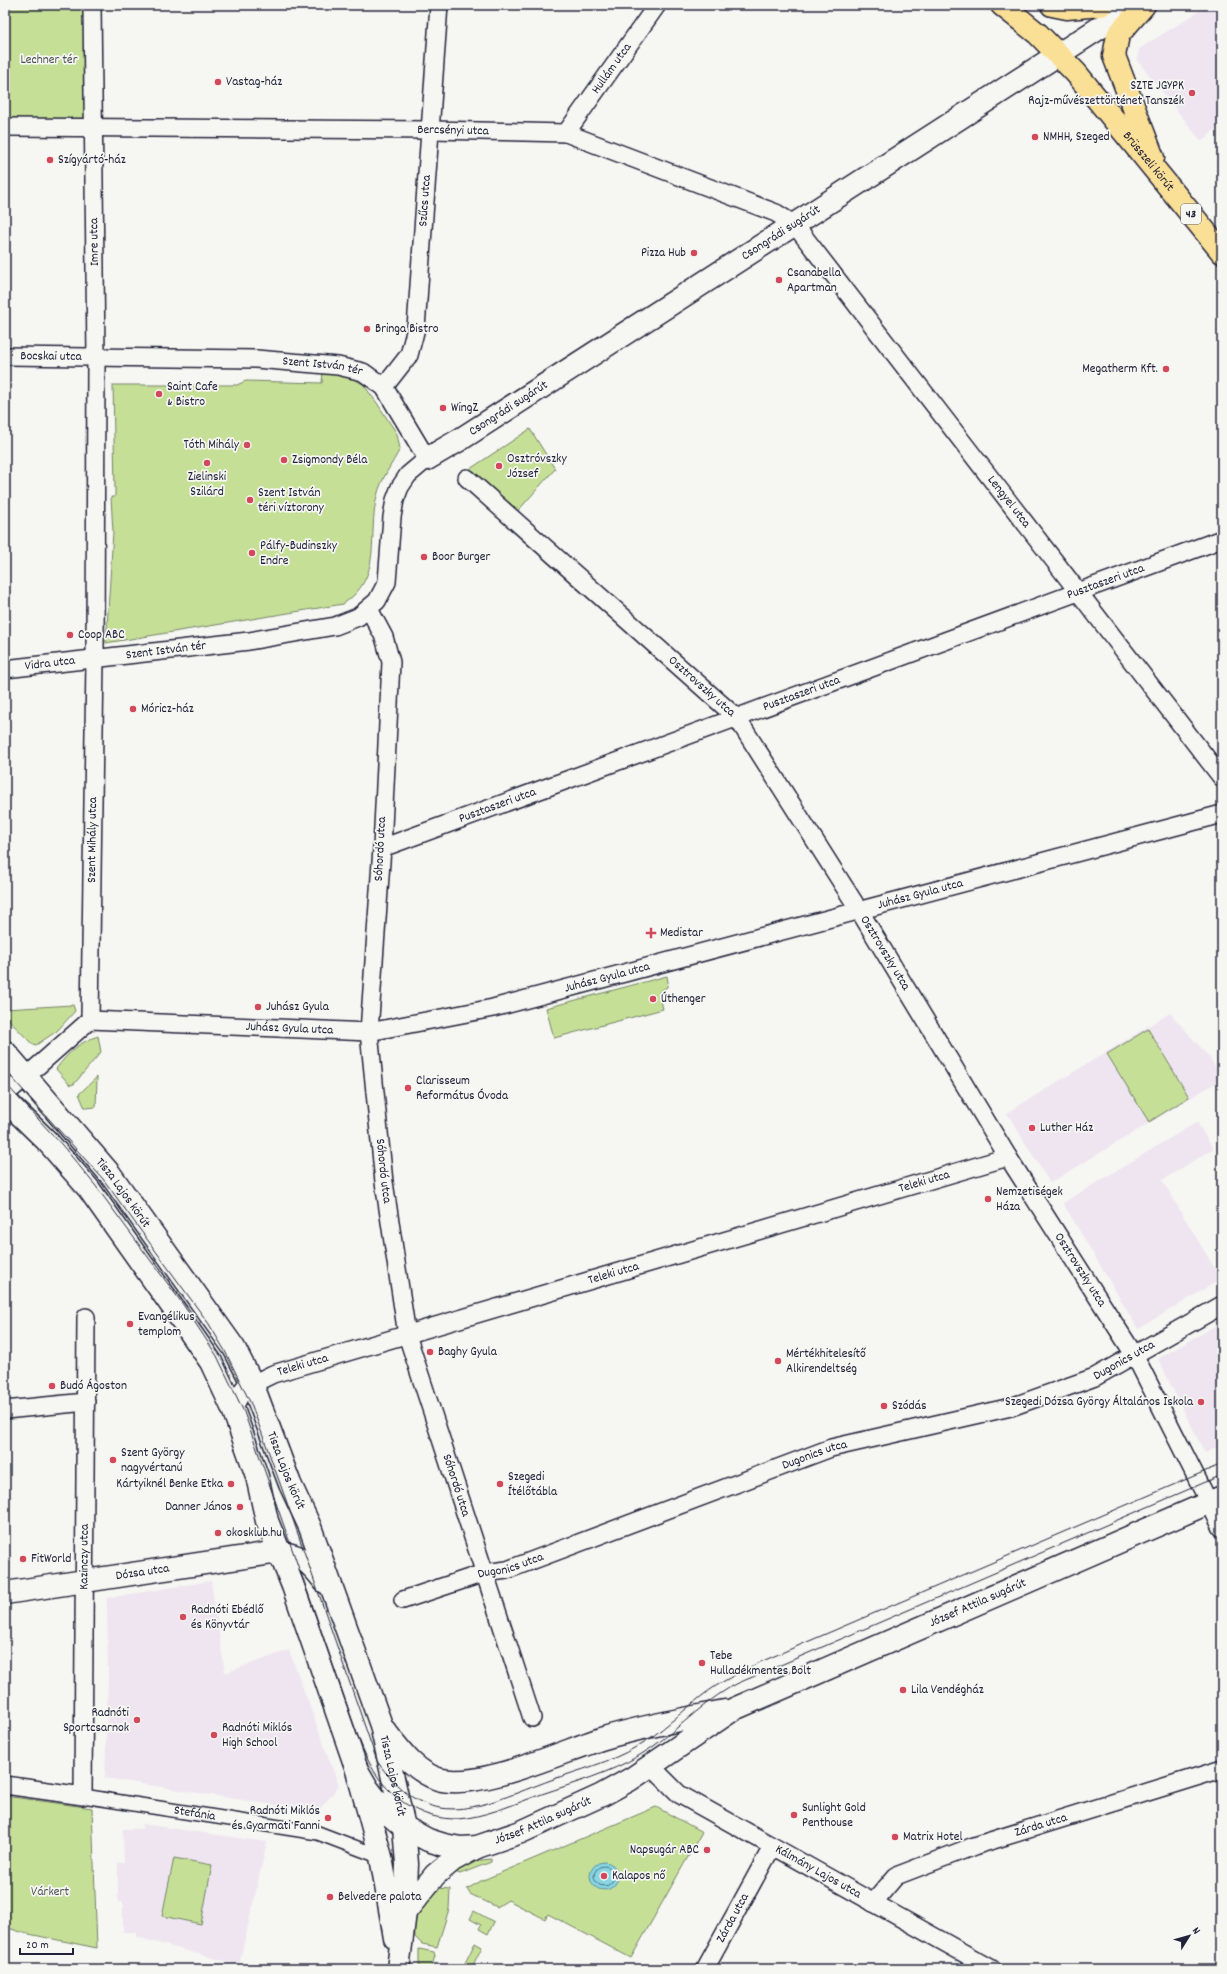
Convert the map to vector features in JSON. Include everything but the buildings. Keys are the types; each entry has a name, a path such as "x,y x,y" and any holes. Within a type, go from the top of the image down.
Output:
{"main road":[{"name":"43","path":"1002,5 1038,34 1059,54"},
{"path":"1052,5 1067,8 1101,5"},
{"path":"1144,5 1118,35 1114,56 1160,176"},
{"name":"Brüsszeli körút","path":"1059,54 1222,252"}],"street":[{"path":"5,127 93,127 92,5"},
{"name":"Szűcs utca","path":"384,387 410,355 416,328 439,5"},
{"name":"Hullám utca","path":"566,133 657,5"},
{"name":"Csongrádi sugárút","path":"427,459 461,439 796,224 1134,5"},
{"name":"Bercsényi utca","path":"93,127 431,130 566,133 776,213 796,224"},
{"name":"Imre utca","path":"93,127 96,358"},
{"name":"Lengyel utca","path":"796,224 1222,778"},
{"name":"Bocskai utca","path":"5,356 96,358"},
{"path":"95,659 96,358"},
{"name":"Szent István tér","path":"95,659 249,641 335,626 358,617 377,601 387,582 395,500 400,487 408,475 427,459 384,387 363,372 322,364 242,359 96,358"},
{"name":"Osztrovszky utca","path":"467,478 736,718 859,910 1008,1157 1135,1356 1215,1500 1222,1528"},
{"name":"Pusztaszeri utca","path":"382,848 1079,593 1222,539"},
{"name":"Sóhordó utca","path":"369,609 384,637 391,662 382,848 369,1032 384,1182 407,1335 532,1718"},
{"name":"Vidra utca","path":"5,669 95,659"},
{"name":"Szent Mihály utca","path":"90,1020 95,659"},
{"name":"Juhász Gyula utca","path":"90,1020 369,1032 493,1008 1222,814"},
{"path":"5,1095 90,1020"},
{"name":"Tisza Lajos körút","path":"5,1052 110,1174 234,1348 252,1383 290,1484 310,1527 381,1725 404,1827 407,1864 406,1912 398,1963"},
{"name":"Tisza Lajos körút","path":"5,1100 47,1141 89,1190 210,1362 234,1409 257,1476 267,1521 294,1586 357,1770 379,1850 398,1963"},
{"name":"Teleki utca","path":"234,1409 240,1392 244,1388 273,1374 1008,1157"},
{"name":"Dugonics utca","path":"403,1600 484,1573 507,1570 831,1448 1011,1407 1095,1377 1135,1356 1222,1305"},
{"name":"Kazinczy utca","path":"83,1796 86,1317"},
{"path":"5,1410 86,1402"},
{"name":"József Attila sugárút","path":"357,1770 368,1789 385,1811 404,1827 428,1840 444,1845 461,1848 477,1847 521,1832 602,1796 651,1766 734,1709 1215,1500"},
{"path":"279,1552 295,1554 308,1562 331,1589"},
{"name":"Dózsa utca","path":"5,1594 279,1552"},
{"name":"József Attila sugárút","path":"381,1725 406,1758 420,1770 439,1779 464,1781 490,1777 629,1731 734,1709"},
{"name":"Kálmány Lajos utca","path":"651,1766 679,1794 992,1969"},
{"name":"Zárda utca","path":"873,1903 896,1876 974,1846 1222,1769"},
{"path":"379,1850 385,1811 396,1792 408,1781 417,1778 439,1779"},
{"name":"Stefánia","path":"5,1785 318,1833 379,1850"},
{"name":"Zárda utca","path":"705,1969 772,1846"},
{"path":"406,1912 435,1875 453,1860 477,1847"}],"shaded area":[{"name":"SZTE JGYPK Rajz-művészettörténet Tanszék","path":"1209,5 1222,5 1222,124 1201,141 1138,61 1139,49"},
{"path":"1170,1013 1210,1058 1222,1079 1050,1183 1007,1113"},
{"path":"1197,1122 1213,1149 1162,1180 1221,1279 1138,1329 1063,1203"},
{"name":"Szegedi Dózsa György Általános Iskola","path":"1222,1322 1222,1445 1205,1453 1158,1359"},
{"name":"Radnóti Miklós High School","path":"211,1581 225,1673 289,1650 339,1786 317,1812 105,1778 108,1677 107,1598"},
{"path":"142,1824 267,1842 239,1965 136,1937 136,1932 123,1932 123,1902 118,1902 118,1863 124,1863 123,1829 142,1829"}],"green space":[{"name":"Lechner tér","path":"5,5 92,5 93,127 5,127"},
{"path":"323,370 342,373 363,384 397,434 400,449 384,478 377,496 374,511 372,555 369,569 364,581 356,593 343,604 106,643 113,532 111,497 115,497 113,385 237,385 246,381 322,383"},
{"path":"530,429 555,469 516,513 470,469"},
{"path":"667,976 667,987 659,992 663,1009 554,1038 546,1008"},
{"path":"73,1005 75,1011 57,1031 36,1045 31,1043 5,1016 5,1009"},
{"path":"1148,1029 1189,1097 1149,1122 1107,1054"},
{"path":"98,1036 101,1052 74,1084 70,1085 56,1069 74,1049 85,1041"},
{"path":"97,1077 96,1107 85,1108 79,1094"},
{"name":"Várkert","path":"5,1796 92,1808 97,1948 24,1933 5,1927"},
{"path":"656,1807 702,1832 631,1958 548,1914 545,1919 508,1900 497,1907 470,1894 467,1889 481,1881"},
{"path":"174,1858 212,1865 201,1924 162,1916"},
{"path":"491,1859 491,1862 460,1874 450,1870 464,1862"},
{"path":"438,1888 450,1889 449,1909 437,1947 422,1944 415,1937 415,1928 419,1909"},
{"path":"474,1911 494,1922 488,1934 479,1929 481,1925 470,1919"},
{"path":"475,1943 482,1947 471,1969 463,1967"},
{"path":"419,1949 434,1952 435,1956 431,1969 419,1969"}],"water":[{"path":"604,1862 614,1866 618,1876 614,1886 604,1890 594,1886 590,1876 594,1866"}],"tram line":[{"path":"5,1070 103,1179 209,1324 225,1351 252,1406 377,1761 397,1785 417,1800 437,1807 457,1809 501,1799 616,1757 636,1747 654,1735 709,1690 758,1663 1222,1464"},
{"path":"5,1083 62,1145 95,1185 182,1303 217,1356 244,1412 366,1757 378,1777 387,1788 410,1807 423,1813 452,1819 486,1814 579,1782 617,1767 652,1747 706,1704 737,1684 1222,1475"}],"place":[{"name":"Vastag-ház","path":"218,82"},
{"name":"SZTE JGYPK Rajz-művészettörténet Tanszék","path":"1192,93"},
{"name":"NMHH, Szeged","path":"1035,137"},
{"name":"Szígyártó-ház","path":"50,160"},
{"name":"Pizza Hub","path":"694,253"},
{"name":"Csanabella Apartman","path":"779,280"},
{"name":"Bringa Bistro","path":"367,329"},
{"name":"Megatherm Kft.","path":"1166,369"},
{"name":"Saint Cafe & Bistro","path":"159,394"},
{"name":"WingZ","path":"443,408"},
{"name":"Tóth Mihály","path":"247,445"},
{"name":"Zsigmondy Béla","path":"284,460"},
{"name":"Zielinski Szilárd","path":"207,463"},
{"name":"Osztróvszky József","path":"499,466"},
{"name":"Szent István téri víztorony","path":"250,500"},
{"name":"Pálfy-Budinszky Endre","path":"252,553"},
{"name":"Boor Burger","path":"424,557"},
{"name":"Coop ABC","path":"70,635"},
{"name":"Móricz-ház","path":"133,709"},
{"name":"Medistar","path":"651,933"},
{"name":"Úthenger","path":"653,999"},
{"name":"Juhász Gyula","path":"258,1007"},
{"name":"Clarisseum Református Óvoda","path":"408,1088"},
{"name":"Luther Ház","path":"1032,1128"},
{"name":"Nemzetiségek Háza","path":"988,1199"},
{"name":"Evangélikus templom","path":"130,1324"},
{"name":"Baghy Gyula","path":"430,1352"},
{"name":"Mértékhitelesítő Alkirendeltség","path":"778,1361"},
{"name":"Budó Ágoston","path":"52,1386"},
{"name":"Szegedi Dózsa György Általános Iskola","path":"1201,1402"},
{"name":"Szódás","path":"884,1406"},
{"name":"Szent György nagyvértanú","path":"113,1460"},
{"name":"Kártyiknél Benke Etka","path":"231,1484"},
{"name":"Szegedi Ítélőtábla","path":"500,1484"},
{"name":"Danner János","path":"240,1507"},
{"name":"okosklub.hu","path":"218,1533"},
{"name":"FitWorld","path":"23,1559"},
{"name":"Radnóti Ebédlő és Könyvtár","path":"183,1617"},
{"name":"Tebe Hulladékmentes Bolt","path":"702,1663"},
{"name":"Lila Vendégház","path":"903,1690"},
{"name":"Radnóti Sportcsarnok","path":"137,1720"},
{"name":"Radnóti Miklós High School","path":"214,1735"},
{"name":"Sunlight Gold Penthouse","path":"794,1815"},
{"name":"Radnóti Miklós és Gyarmati Fanni","path":"328,1818"},
{"name":"Matrix Hotel","path":"895,1837"},
{"name":"Napsugár ABC","path":"707,1850"},
{"name":"Kalapos nő","path":"604,1876"},
{"name":"Belvedere palota","path":"330,1897"}]}
